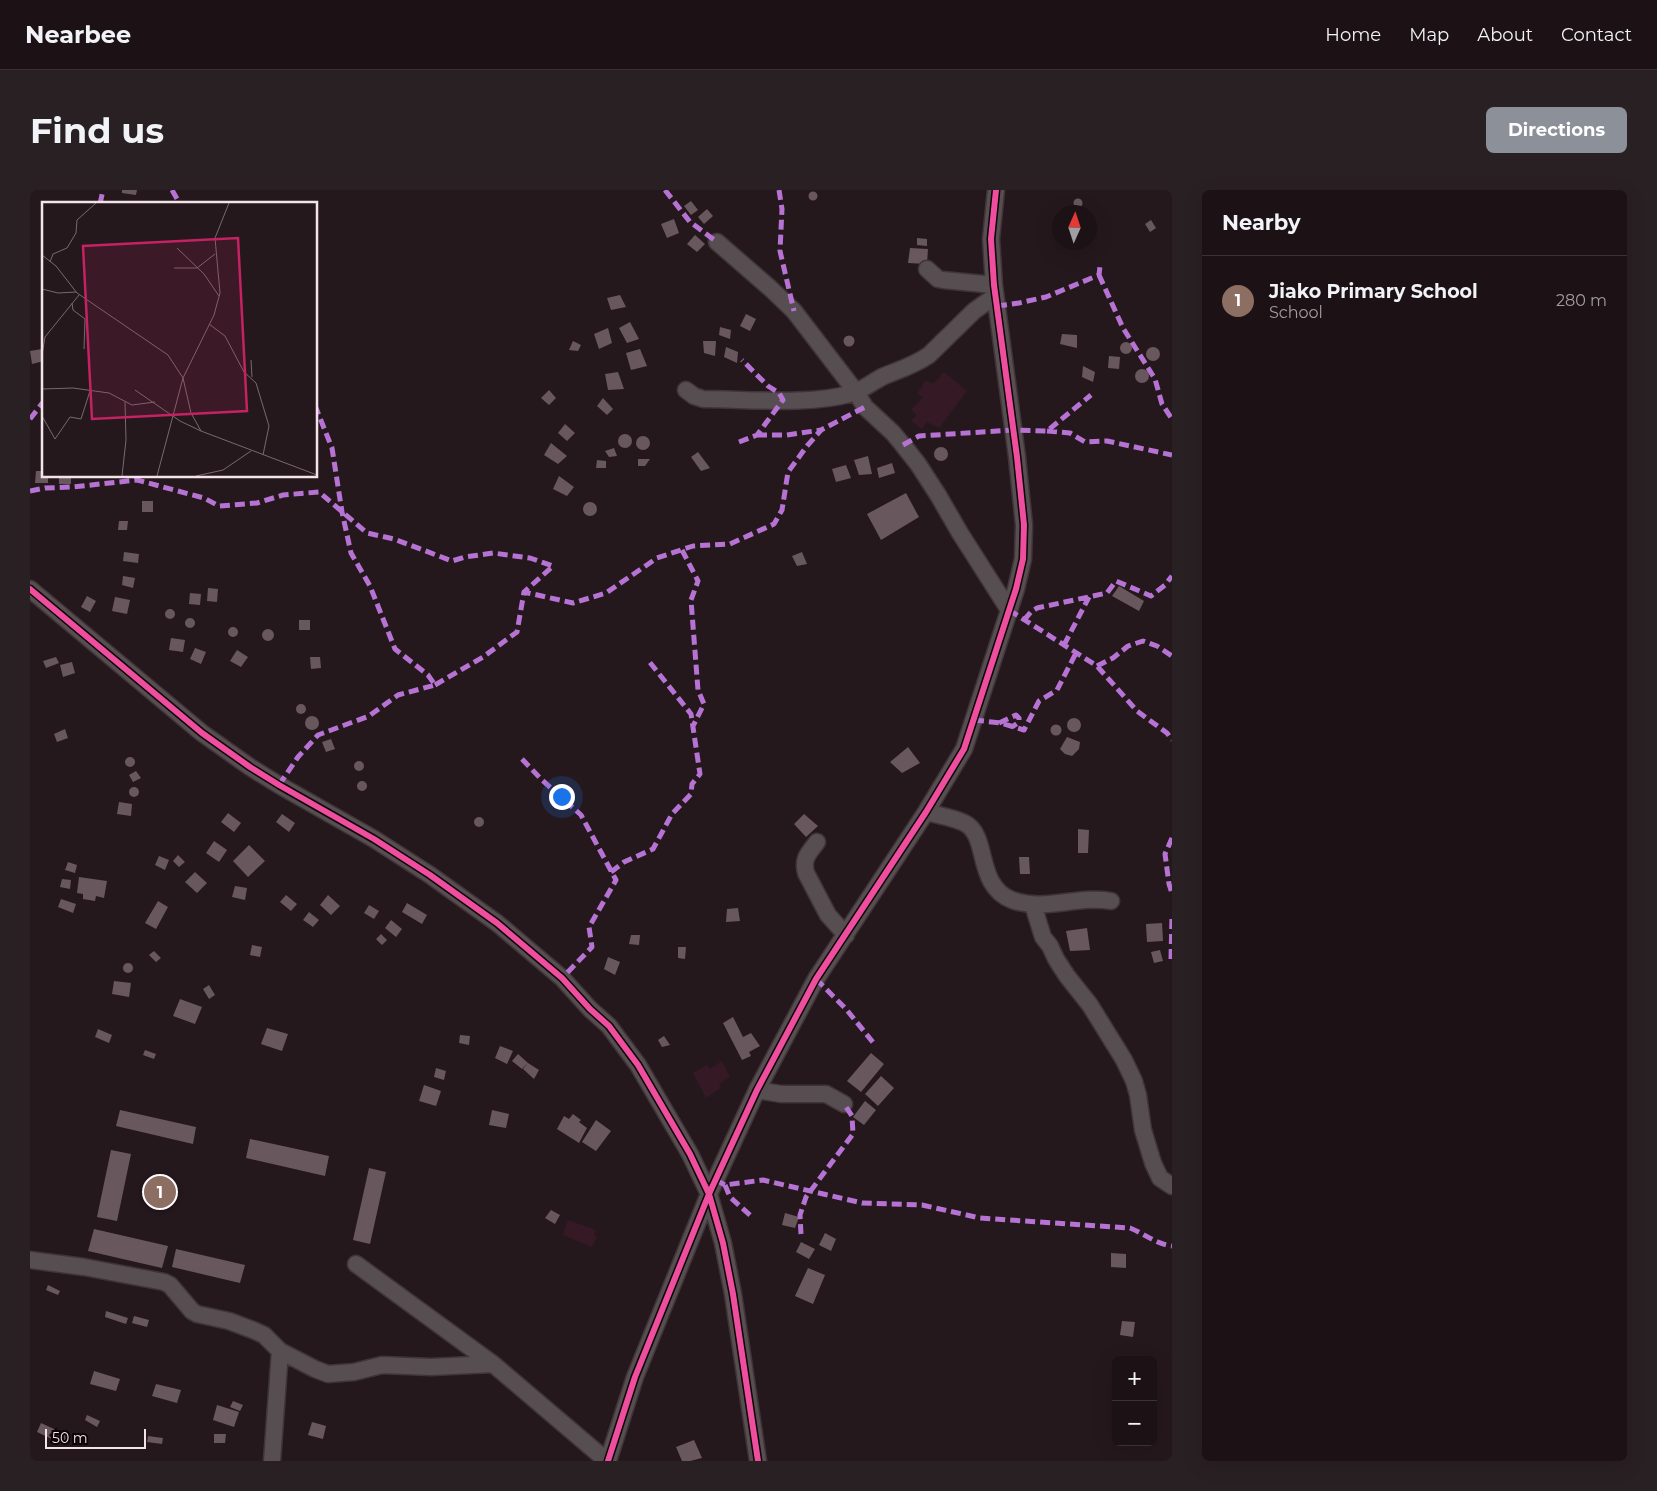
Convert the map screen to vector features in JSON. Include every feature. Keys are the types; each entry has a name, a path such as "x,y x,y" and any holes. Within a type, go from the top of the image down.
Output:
{"street":[{"path":"356,1264 493,1364 607,1461 635,1377 709,1194 757,1090 816,979 926,812 964,749 1009,610 1023,559 1024,525 995,290 991,239 996,190"},
{"path":"717,242 794,311 856,392 865,407 893,433 918,464 1009,610"},
{"path":"927,269 938,279 995,290"},
{"path":"686,390 694,396 703,399 783,400 818,399 856,392 877,380 921,361 995,290"},
{"path":"30,589 202,733 257,772 374,838 497,923 562,978 590,1009 609,1026 638,1065 690,1154 709,1194 723,1243 731,1286 758,1461"},
{"path":"926,812 968,825 974,831 986,872 999,892 1012,900 1033,905 1097,898 1111,901"},
{"path":"817,842 805,860 806,873 828,915 846,935"},
{"path":"1033,905 1043,937 1067,976 1090,1005 1124,1060 1138,1095 1148,1150 1160,1178 1172,1186"},
{"path":"757,1090 781,1094 826,1094 844,1104"},
{"path":"30,1260 84,1267 164,1282 170,1285 192,1311 197,1314 229,1321 264,1335 280,1351 328,1374 354,1372 382,1365 431,1367 493,1364"},
{"path":"272,1461 280,1351"}],"shaded area":[{"path":"944,372 967,391 939,428 927,422 922,429 911,421 917,415 911,410 923,397 917,394 926,380 933,384"},
{"path":"722,1061 730,1077 719,1084 721,1088 706,1098 693,1073 707,1065 710,1069"},
{"path":"568,1220 596,1230 594,1235 597,1237 592,1247 563,1235"}],"building":[{"path":"122,190 137,190 136,195 122,193"},
{"path":"813,191 818,196 813,201 808,196"},
{"path":"1075,200 1081,200 1081,205 1075,205"},
{"path":"691,201 698,210 691,215 684,206"},
{"path":"707,209 713,216 704,224 698,217"},
{"path":"674,219 679,233 667,238 661,224"},
{"path":"1151,220 1156,228 1150,232 1145,224"},
{"path":"695,235 705,244 697,252 687,244"},
{"path":"917,238 927,239 927,246 917,245"},
{"path":"910,248 928,249 927,264 908,263"},
{"path":"620,295 626,307 611,310 607,298"},
{"path":"746,314 756,319 750,331 740,326"},
{"path":"630,322 639,339 627,343 619,328"},
{"path":"720,327 731,330 730,339 719,335"},
{"path":"608,328 612,343 599,349 594,334"},
{"path":"1062,334 1077,335 1077,348 1060,344"},
{"path":"849,335 855,341 849,347 843,341"},
{"path":"573,341 581,345 578,351 569,350"},
{"path":"703,341 716,341 715,356 704,353"},
{"path":"1126,342 1132,348 1126,354 1120,348"},
{"path":"726,347 738,352 737,363 724,357"},
{"path":"1150,347 1156,347 1160,354 1156,361 1150,361 1146,357 1146,351"},
{"path":"42,349 42,362 32,364 30,351"},
{"path":"640,349 647,366 631,370 626,353"},
{"path":"1109,356 1120,357 1119,369 1108,368"},
{"path":"1083,366 1095,372 1093,382 1082,377"},
{"path":"1139,369 1145,369 1149,376 1145,383 1139,383 1135,379 1135,373"},
{"path":"618,372 624,389 608,390 605,374"},
{"path":"549,390 556,398 549,405 541,398"},
{"path":"603,398 613,409 607,415 597,406"},
{"path":"565,424 575,433 567,441 558,433"},
{"path":"622,434 628,434 632,441 628,448 622,448 618,444 618,438"},
{"path":"640,436 646,436 650,443 646,450 640,450 636,446 636,440"},
{"path":"551,443 567,456 558,464 544,455"},
{"path":"938,447 944,447 948,454 944,461 938,461 934,457 934,451"},
{"path":"614,448 617,456 609,457 605,451"},
{"path":"698,452 710,468 701,471 691,457"},
{"path":"868,456 872,474 859,475 854,460"},
{"path":"638,459 650,459 645,466 638,466"},
{"path":"597,460 606,461 606,468 596,468"},
{"path":"892,463 895,473 879,478 877,468"},
{"path":"846,465 851,478 836,482 832,469"},
{"path":"36,471 42,471 42,478 48,478 48,483 35,483"},
{"path":"559,476 574,487 567,496 553,489"},
{"path":"59,478 71,478 71,484 59,484"},
{"path":"906,493 919,517 881,540 867,514"},
{"path":"142,501 153,501 153,512 142,512"},
{"path":"587,502 593,502 597,509 593,516 587,516 583,512 583,506"},
{"path":"119,521 128,521 127,530 118,530"},
{"path":"124,552 139,554 138,563 123,561"},
{"path":"802,552 807,564 797,566 792,556"},
{"path":"123,576 135,578 133,588 122,585"},
{"path":"1119,586 1144,601 1139,611 1112,596"},
{"path":"208,588 218,589 217,602 207,601"},
{"path":"190,593 201,594 200,605 189,604"},
{"path":"87,596 96,601 90,612 81,607"},
{"path":"115,597 130,600 127,614 112,611"},
{"path":"168,609 172,609 175,614 174,618 168,619 165,616 165,612"},
{"path":"188,618 192,618 195,623 194,627 188,628 185,625 185,621"},
{"path":"299,620 310,620 310,630 299,630"},
{"path":"231,627 235,627 238,632 237,636 231,637 228,634 228,630"},
{"path":"266,629 270,629 274,635 270,641 266,641 262,637 262,633"},
{"path":"171,638 185,640 183,652 169,650"},
{"path":"195,648 206,652 201,664 190,659"},
{"path":"237,650 248,657 241,667 230,661"},
{"path":"56,657 59,663 46,668 43,661"},
{"path":"310,657 320,657 321,668 311,669"},
{"path":"72,662 75,673 63,677 60,665"},
{"path":"299,704 303,704 306,709 305,713 299,714 296,711 296,707"},
{"path":"309,716 315,716 319,723 315,730 309,730 305,726 305,720"},
{"path":"1074,718 1079,720 1081,725 1079,730 1074,732 1069,730 1067,725 1069,720"},
{"path":"1056,724 1062,730 1056,736 1050,730"},
{"path":"65,729 68,738 57,742 54,734"},
{"path":"1067,737 1080,742 1079,749 1072,756 1065,754 1060,749"},
{"path":"331,739 335,749 326,752 322,742"},
{"path":"908,747 920,763 902,773 890,762"},
{"path":"128,757 132,757 135,762 134,766 128,767 125,764 125,760"},
{"path":"357,761 361,761 364,766 363,770 357,771 354,768 354,764"},
{"path":"136,771 141,778 133,782 129,775"},
{"path":"360,781 364,781 367,786 366,790 360,791 357,788 357,784"},
{"path":"132,787 136,787 139,792 138,796 132,797 129,794 129,790"},
{"path":"119,802 132,804 131,816 117,814"},
{"path":"228,813 241,823 234,832 221,822"},
{"path":"282,814 295,823 289,832 276,822"},
{"path":"804,814 818,826 806,837 794,824"},
{"path":"477,817 481,817 484,822 483,826 477,827 474,824 474,820"},
{"path":"1078,829 1089,830 1088,853 1078,853"},
{"path":"214,841 227,850 219,862 206,853"},
{"path":"249,845 265,861 248,877 233,861"},
{"path":"178,855 185,862 179,867 173,861"},
{"path":"159,856 169,860 165,870 155,865"},
{"path":"1019,857 1029,857 1030,874 1020,874"},
{"path":"68,862 77,865 75,873 65,870"},
{"path":"195,872 207,883 197,893 185,882"},
{"path":"79,877 107,881 104,898 96,896 95,901 83,899 83,894 77,893"},
{"path":"62,879 71,880 70,889 60,887"},
{"path":"235,886 247,888 245,900 232,897"},
{"path":"286,895 297,904 291,911 280,902"},
{"path":"328,895 340,906 331,915 320,905"},
{"path":"61,899 76,904 73,913 58,907"},
{"path":"158,901 168,907 156,929 145,923"},
{"path":"407,903 427,915 422,924 402,912"},
{"path":"369,905 379,911 374,919 364,913"},
{"path":"738,908 740,921 726,922 727,909"},
{"path":"309,912 319,920 313,927 303,920"},
{"path":"391,920 402,929 396,937 385,928"},
{"path":"1162,923 1163,941 1147,942 1146,924"},
{"path":"1087,928 1090,950 1070,951 1066,931"},
{"path":"381,934 387,940 382,945 376,939"},
{"path":"631,935 640,935 639,945 629,944"},
{"path":"252,945 262,947 260,957 250,955"},
{"path":"678,947 686,947 685,959 678,958"},
{"path":"1160,950 1163,961 1154,963 1151,952"},
{"path":"154,951 161,958 156,962 149,955"},
{"path":"608,957 620,962 615,975 604,969"},
{"path":"126,963 130,963 133,968 132,972 126,973 123,970 123,966"},
{"path":"114,981 131,983 129,997 112,994"},
{"path":"209,985 215,995 209,999 203,989"},
{"path":"180,999 202,1007 195,1024 173,1016"},
{"path":"733,1017 743,1037 751,1033 760,1046 749,1052 751,1056 742,1060 723,1023"},
{"path":"267,1028 288,1034 282,1051 261,1044"},
{"path":"98,1029 112,1035 109,1043 95,1037"},
{"path":"460,1035 470,1036 469,1045 459,1043"},
{"path":"664,1036 670,1045 662,1047 658,1040"},
{"path":"500,1046 513,1051 507,1064 495,1058"},
{"path":"145,1050 156,1054 154,1059 143,1055"},
{"path":"871,1053 884,1064 861,1092 847,1081"},
{"path":"518,1054 528,1063 522,1069 512,1061"},
{"path":"528,1063 539,1070 534,1079 523,1069"},
{"path":"436,1068 446,1071 444,1080 434,1077"},
{"path":"881,1076 894,1088 878,1106 865,1094"},
{"path":"424,1085 441,1091 436,1106 419,1101"},
{"path":"865,1101 876,1110 864,1125 853,1117"},
{"path":"120,1110 196,1127 193,1144 116,1126"},
{"path":"492,1110 509,1114 506,1128 489,1125"},
{"path":"573,1114 587,1128 579,1143 557,1129 564,1116 569,1119"},
{"path":"596,1120 611,1131 596,1151 582,1142"},
{"path":"250,1139 329,1156 325,1176 246,1158"},
{"path":"111,1150 131,1154 117,1221 97,1217"},
{"path":"369,1168 386,1172 370,1244 353,1240"},
{"path":"551,1210 560,1215 555,1224 545,1218"},
{"path":"785,1213 799,1217 795,1228 782,1225"},
{"path":"94,1229 168,1246 162,1268 88,1251"},
{"path":"825,1233 836,1239 831,1251 819,1245"},
{"path":"801,1242 815,1249 809,1259 796,1252"},
{"path":"176,1249 245,1265 240,1283 172,1267"},
{"path":"1111,1253 1126,1254 1126,1268 1111,1267"},
{"path":"808,1268 825,1275 813,1304 795,1296"},
{"path":"48,1285 60,1291 58,1295 46,1290"},
{"path":"106,1311 128,1318 126,1324 105,1317"},
{"path":"134,1316 149,1320 147,1327 132,1323"},
{"path":"1122,1321 1135,1322 1133,1337 1120,1335"},
{"path":"94,1371 120,1379 116,1391 90,1384"},
{"path":"156,1384 181,1390 177,1403 152,1396"},
{"path":"233,1401 243,1405 240,1411 230,1407"},
{"path":"217,1405 239,1412 234,1427 213,1420"},
{"path":"87,1415 100,1421 97,1427 85,1420"},
{"path":"312,1422 326,1426 323,1439 308,1435"},
{"path":"41,1423 69,1436 64,1445 37,1432"},
{"path":"214,1434 226,1434 225,1443 214,1443"},
{"path":"148,1436 163,1438 162,1444 147,1442"},
{"path":"694,1440 702,1458 682,1461 676,1447"}],"marked path":[{"path":"100,202 103,190"},
{"path":"172,190 179,202"},
{"path":"665,190 690,222 717,242"},
{"path":"779,190 782,209 780,251 794,311"},
{"path":"997,306 1046,297 1099,275 1100,266"},
{"path":"1099,275 1123,328 1155,379 1162,404 1172,419"},
{"path":"739,442 757,435 783,400 779,393 768,386 742,360"},
{"path":"903,445 919,436 1014,430 1047,431 1091,395"},
{"path":"30,419 42,404"},
{"path":"435,685 483,657 517,632 524,592 573,603 606,593 657,558 693,546 730,544 774,524 782,510 788,472 807,446 821,430 865,407"},
{"path":"279,785 298,757 318,735 369,716 398,695 435,685 428,675 395,649 370,586 351,553 342,512 332,448 318,413"},
{"path":"757,435 787,435 821,430"},
{"path":"1047,431 1070,433 1085,442 1107,441 1172,455"},
{"path":"30,491 137,480 204,498 219,506 257,503 283,495 319,492 367,533 394,539 452,561 493,553 530,558 553,566 524,592"},
{"path":"682,550 698,581 691,600 698,690 704,704 693,726"},
{"path":"1024,620 1037,608 1107,593 1116,581 1151,596 1165,585 1172,576"},
{"path":"1064,645 1089,597"},
{"path":"1009,610 1097,666 1137,711 1167,733 1172,740"},
{"path":"1097,666 1113,658 1128,646 1143,641 1157,646 1172,656"},
{"path":"974,720 1001,723 1024,730 1039,701 1057,690 1076,653"},
{"path":"611,872 624,862 653,849 672,814 691,794 692,784 700,774 691,714 648,660"},
{"path":"999,723 1016,715 1019,718 1019,722 1012,727"},
{"path":"522,759 581,815 616,880 589,927 592,947 562,978"},
{"path":"1172,838 1165,854 1172,893"},
{"path":"1171,959 1172,916"},
{"path":"816,979 846,1009 876,1046"},
{"path":"801,1234 800,1215 806,1197 853,1134 852,1116 844,1104"},
{"path":"716,1180 725,1185 763,1180 862,1203 922,1205 980,1218 1130,1228 1156,1241 1172,1246"},
{"path":"725,1185 730,1197 752,1217"}],"cycle path":[{"path":"608,1461 635,1377 709,1194 757,1090 816,979 926,812 964,749 1016,589 1023,559 1024,525 994,285 991,239 996,190"},
{"path":"30,589 202,733 250,767 374,839 430,875 497,923 562,978 590,1009 609,1026 638,1065 690,1154 709,1194 723,1243 733,1294 758,1461"}],"place":[{"name":"Jiako Primary School","path":"160,1192"}]}
